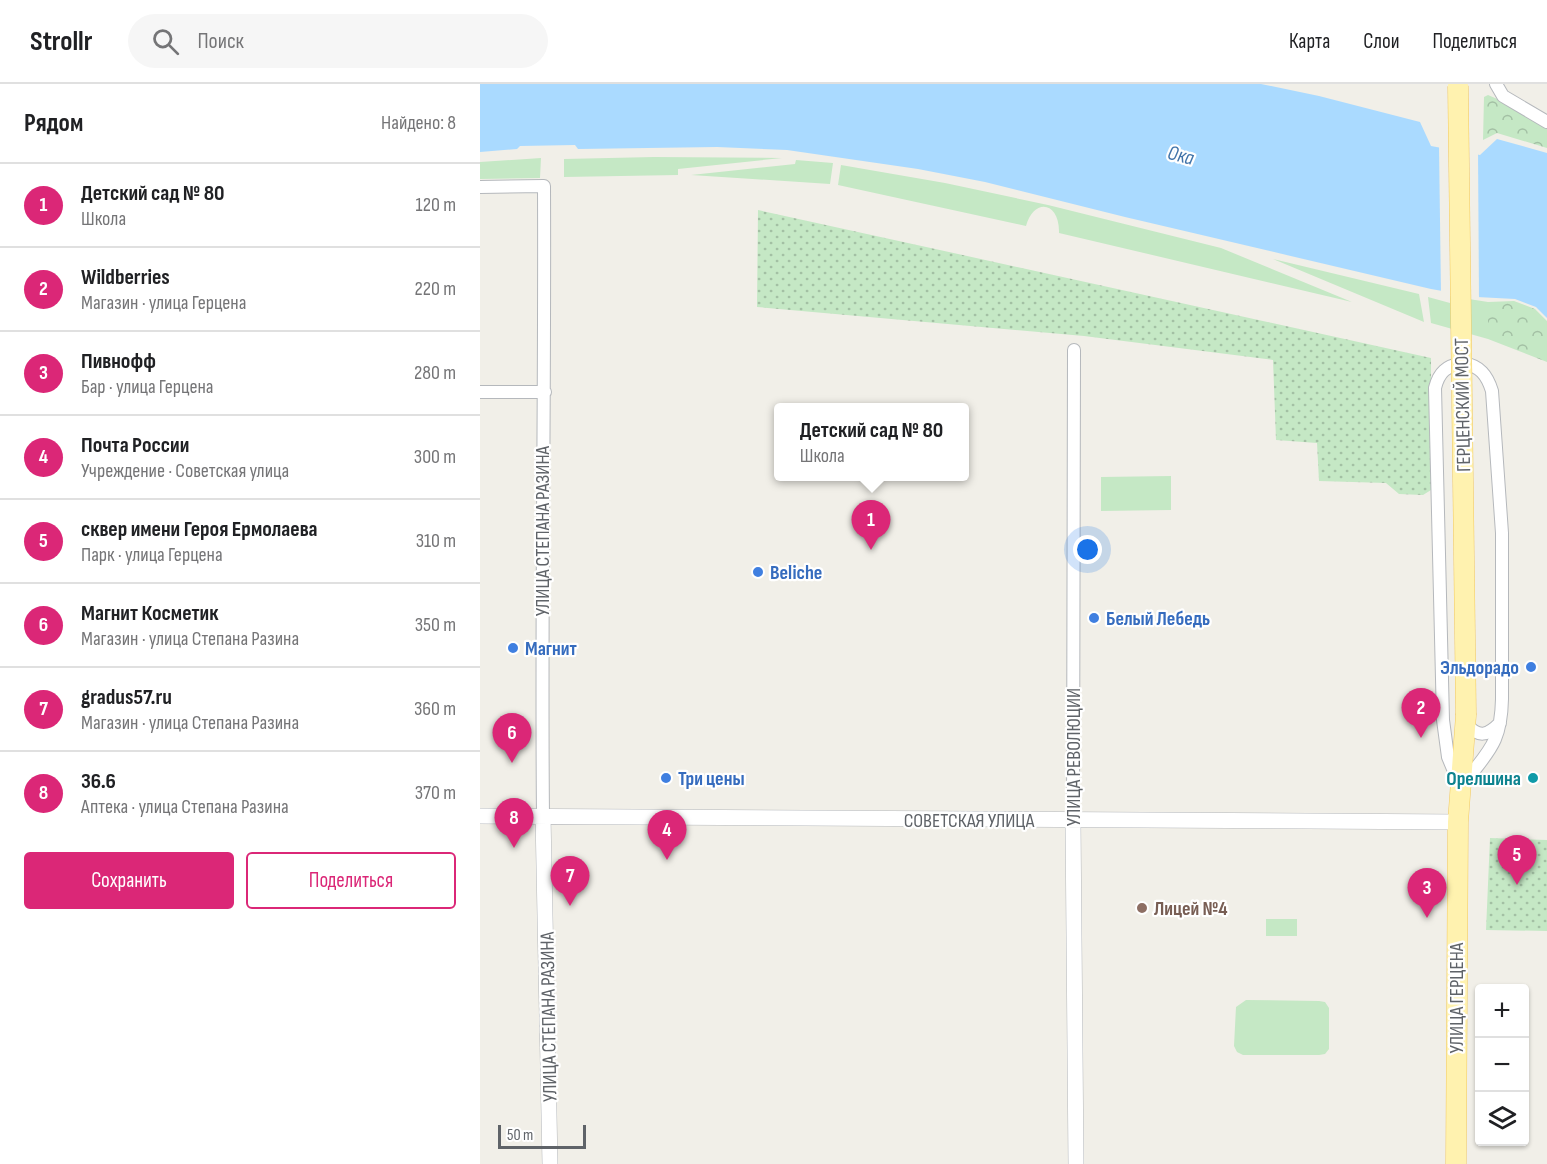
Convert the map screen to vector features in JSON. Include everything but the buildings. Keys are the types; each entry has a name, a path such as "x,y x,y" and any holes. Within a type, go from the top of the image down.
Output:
{"main road":[{"name":"ГЕРЦЕНСКИЙ МОСТ","path":"1458,85 1466,719"},
{"name":"УЛИЦА ГЕРЦЕНА","path":"1456,1164 1458,822 1466,719"}],"street":[{"path":"1496,84 1503,96 1547,122"},
{"name":"УЛИЦА СТЕПАНА РАЗИНА","path":"480,187 544,186 545,392 542,453 541,614 550,1164"},
{"name":"УЛИЦА РЕВОЛЮЦИИ","path":"1074,350 1073,820 1076,1164"},
{"path":"1463,363 1471,364 1485,374 1492,391 1502,533 1501,722 1495,741 1485,758 1461,788 1448,757 1443,720 1435,388 1444,369 1463,363"},
{"path":"480,392 545,392"},
{"path":"1466,719 1477,734 1494,729 1501,722"},
{"name":"СОВЕТСКАЯ УЛИЦА","path":"480,816 1458,822"}],"green space":[{"path":"1488,95 1516,107 1547,125 1547,148 1497,133 1483,140 1484,97"},
{"path":"541,158 540,178 480,179 480,162"},
{"path":"782,158 678,169 678,175 564,177 564,159"},
{"path":"796,160 833,163 830,184 691,175 795,164"},
{"path":"841,165 945,183 1048,205 1221,248 1352,302 1059,233 1055,215 1046,207 1035,210 1026,226 838,185"},
{"path":"758,210 1431,358 1431,490 1423,495 1399,494 1386,483 1319,481 1317,443 1276,440 1273,360 1084,336 757,307"},
{"path":"1273,259 1419,294 1424,322"},
{"path":"1450,296 1488,302 1488,339 1431,323 1428,297 1450,303"},
{"path":"1514,301 1535,309 1547,321 1547,362 1488,339 1488,302"},
{"path":"1171,476 1171,510 1101,511 1101,477"},
{"path":"1490,838 1547,840 1547,931 1486,930"},
{"path":"1266,919 1297,919 1297,936 1266,936"},
{"path":"1246,1000 1325,1002 1329,1008 1329,1049 1325,1054 1319,1055 1243,1055 1237,1052 1234,1046 1236,1007"}],"water":[{"name":"Ока","path":"480,84 1261,84 1319,96 1420,122 1431,146 1480,155 1497,139 1547,153 1547,318 1536,307 1515,299 1477,297 1431,289 985,182 918,169 787,150 717,147 578,149 575,145 520,146 517,149 480,152"}],"pier":[{"path":"1439,145 1478,151 1479,300 1441,294"}],"place":[{"name":"Детский сад № 80","path":"871,550"},
{"name":"Beliche","path":"758,572"},
{"name":"Белый Лебедь","path":"1094,618"},
{"name":"Магнит","path":"513,648"},
{"name":"Эльдорадо","path":"1531,667"},
{"name":"Wildberries","path":"1421,738"},
{"name":"Магнит Косметик","path":"512,763"},
{"name":"Три цены","path":"666,778"},
{"name":"Орелшина","path":"1533,778"},
{"name":"36.6","path":"514,848"},
{"name":"Почта России","path":"667,860"},
{"name":"сквер имени Героя Ермолаева","path":"1517,885"},
{"name":"gradus57.ru","path":"570,906"},
{"name":"Лицей №4","path":"1142,908"},
{"name":"Пивнофф","path":"1427,918"}]}
